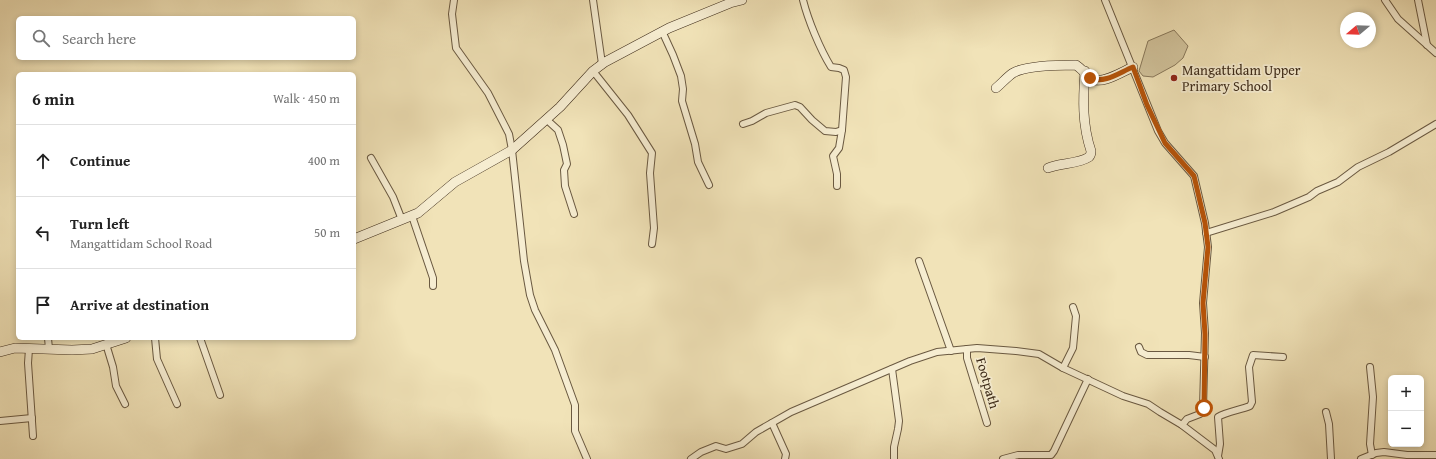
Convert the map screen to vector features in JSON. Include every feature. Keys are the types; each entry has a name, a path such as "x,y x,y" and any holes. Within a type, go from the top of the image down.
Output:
{"main road":[{"path":"356,238 418,213 455,182 512,150 602,64 662,31 717,4 742,0"},
{"path":"996,88 1014,73 1040,67 1076,65 1090,78 1096,80 1114,77 1133,67"},
{"path":"1048,168 1081,160 1089,157 1091,154 1085,129 1083,108 1084,71"},
{"path":"0,352 15,348 72,350 92,349 119,340"}],"street":[{"path":"454,0 452,14 456,48 488,93 509,134 524,261 530,294 535,310 555,350 575,405 575,431 587,459"},
{"path":"593,0 602,64"},
{"path":"803,0 810,22 830,67 844,70 846,77 842,130 839,148 833,156 838,186"},
{"path":"1105,0 1149,110 1165,143 1194,176 1206,232 1208,247 1203,303 1205,334 1204,408 1200,414 1187,419 1182,425"},
{"path":"1385,0 1398,19 1436,53"},
{"path":"1418,0 1427,45"},
{"path":"662,31 673,55 680,76 683,89 682,101 695,144 698,162 709,185"},
{"path":"593,71 628,116 652,153 650,173 654,228 652,244"},
{"path":"743,124 766,113 795,105 800,107 812,120 825,130 836,132 842,130"},
{"path":"546,119 558,130 563,145 566,164 564,170 566,186 574,214"},
{"path":"1206,232 1274,212 1309,197 1317,191 1338,182 1358,167 1389,152 1436,124"},
{"path":"372,158 393,196 402,220"},
{"path":"412,216 434,278 433,286"},
{"path":"919,261 951,351"},
{"path":"1064,368 1073,348 1076,316 1073,307"},
{"path":"48,340 49,349"},
{"path":"155,340 157,359 177,404"},
{"path":"201,340 220,396"},
{"path":"106,344 113,367 116,386 125,404"},
{"path":"1139,347 1142,352 1147,355 1189,355 1205,357"},
{"path":"29,349 28,363 32,436"},
{"path":"690,459 701,452 716,446 726,449 742,444 756,432 791,412 910,361 937,352 967,349 1016,351 1039,354 1064,368 1123,396 1148,404 1182,425 1215,450 1218,458"},
{"name":"Footpath","path":"967,349 967,358 987,423"},
{"path":"1218,458 1220,444 1218,418 1223,414 1236,412 1250,406 1252,402 1249,367 1253,356 1283,357"},
{"path":"1370,367 1373,397 1370,444 1372,455"},
{"path":"892,369 898,421 898,429 894,447 894,459"},
{"path":"1003,459 1018,455 1051,455 1088,379"},
{"path":"1326,412 1329,424 1331,459"},
{"path":"0,421 32,418"},
{"path":"772,423 786,454 785,459"},
{"path":"1361,459 1384,452 1407,455 1436,455"}],"shaded area":[{"path":"1174,30 1188,46 1183,58 1175,65 1153,77 1143,76 1139,71 1148,41"}],"place":[{"name":"Mangattidam Upper Primary School","path":"1174,78"}],"route":[{"path":"1090,78 1101,80 1114,77 1133,67 1158,132 1165,143 1194,176 1205,223 1208,247 1203,303 1205,334 1204,408"}]}
